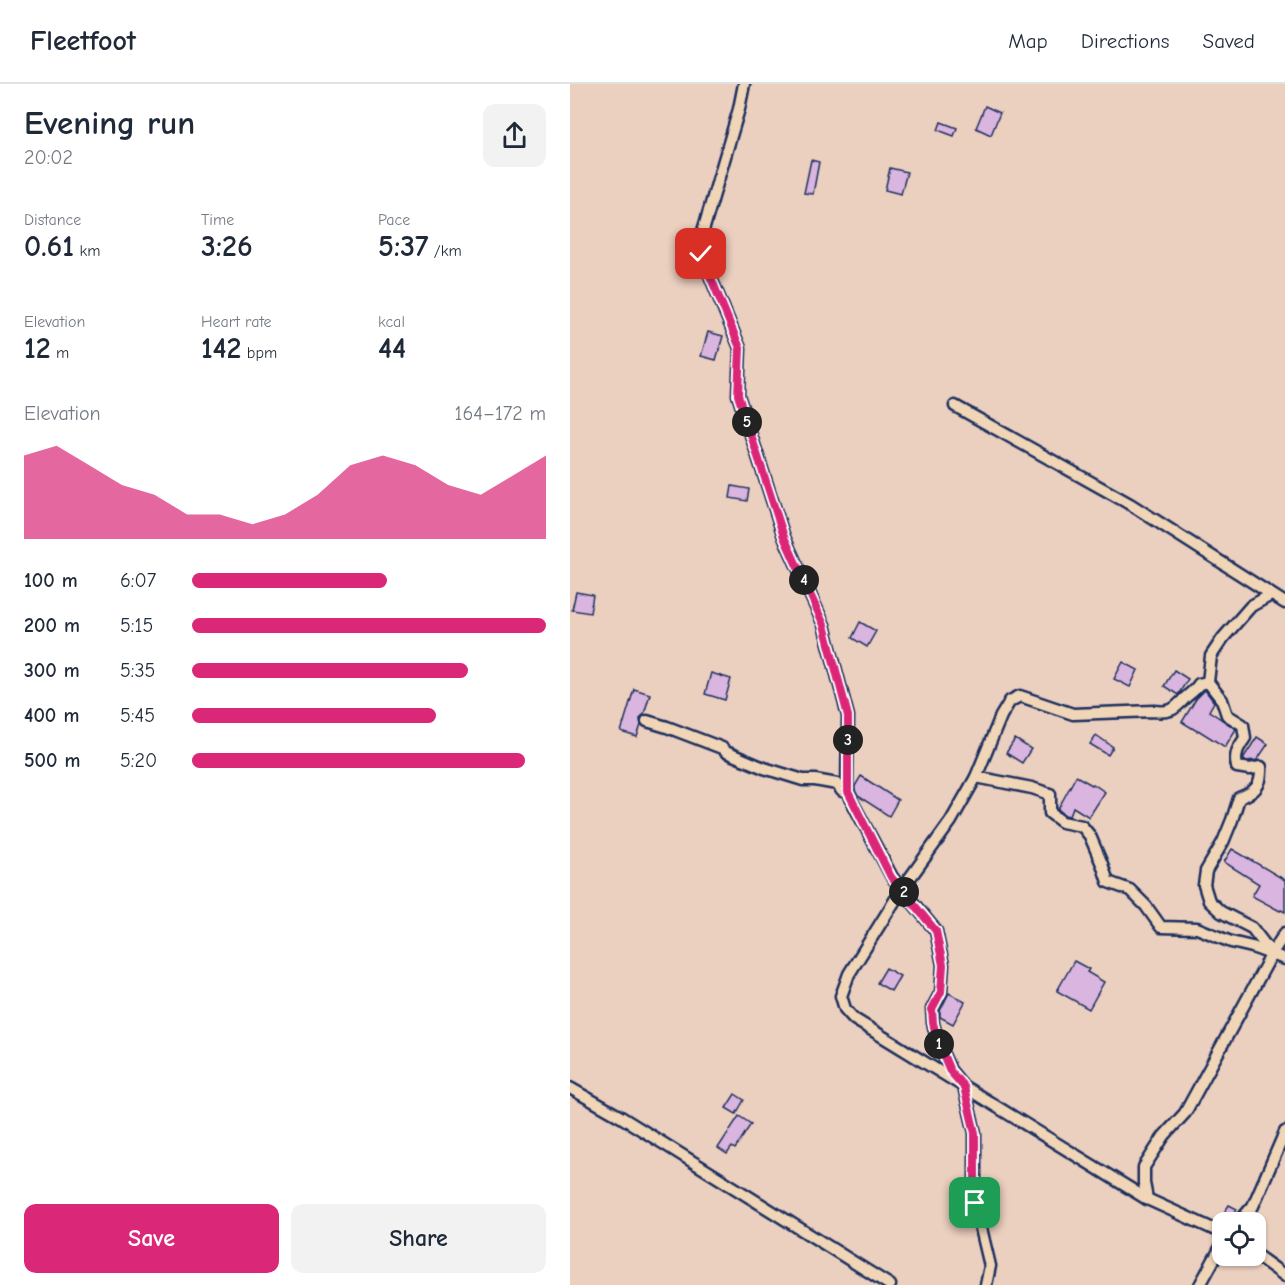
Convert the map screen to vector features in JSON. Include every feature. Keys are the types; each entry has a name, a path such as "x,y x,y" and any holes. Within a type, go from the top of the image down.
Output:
{"street":[{"path":"744,84 739,109 703,231 701,254 740,348 738,395 784,537 827,636 848,716 848,792 891,877 936,931 943,965 941,992 932,1009 933,1023 950,1071 964,1087 975,1133 975,1203 990,1266 986,1285"},
{"path":"955,406 1130,504 1285,603"},
{"path":"1271,595 1251,606 1223,638 1211,656 1208,682 1222,699 1227,715 1243,725 1245,738 1235,759 1237,767 1250,769 1261,767 1261,780 1251,794 1239,798 1233,820 1206,871 1204,885 1209,901 1221,912 1252,928 1272,954"},
{"path":"1208,682 1199,684 1195,691 1186,696 1173,710 1164,712 1073,714 1020,696 1010,701 1001,716 976,777 951,821 902,889 849,974 841,996 845,1009 854,1019 1147,1199 1212,1228"},
{"path":"647,721 722,748 726,752 779,773 802,780 837,784 842,791 848,792"},
{"path":"976,777 1032,788 1050,794 1050,813 1062,822 1082,826 1090,836 1108,882 1130,890 1146,906 1161,927 1197,928 1231,942 1285,959"},
{"path":"1147,1199 1144,1167 1164,1136 1185,1113 1285,933"},
{"path":"570,1088 621,1117 890,1285"},
{"path":"1248,1212 1253,1206 1285,1132"},
{"path":"1266,1262 1285,1276"},
{"path":"1200,1285 1212,1263"}],"building":[{"path":"985,106 1000,113 991,135 976,128"},
{"path":"941,122 957,128 954,136 938,130"},
{"path":"811,160 819,162 813,194 804,193"},
{"path":"890,168 907,172 901,194 885,190"},
{"path":"708,332 723,336 716,360 701,356"},
{"path":"732,486 749,489 747,501 730,498"},
{"path":"576,592 593,595 590,613 572,610"},
{"path":"860,622 876,631 867,647 852,638"},
{"path":"1123,662 1138,670 1130,687 1114,679"},
{"path":"1174,670 1188,679 1178,695 1164,686"},
{"path":"711,673 731,679 725,700 705,694"},
{"path":"634,689 650,694 644,714 640,718 641,725 637,737 621,732"},
{"path":"1205,690 1214,702 1209,711 1236,729 1225,747 1182,722 1196,699"},
{"path":"1096,735 1113,747 1108,755 1090,744"},
{"path":"1257,737 1268,744 1257,760 1245,761 1244,757"},
{"path":"1015,739 1031,749 1022,763 1006,753"},
{"path":"861,776 898,800 889,816 858,796 855,786"},
{"path":"1076,776 1105,792 1089,817 1073,807 1070,816 1058,809"},
{"path":"1232,849 1285,880 1285,912 1252,896 1259,884 1224,862"},
{"path":"1074,961 1089,969 1087,972 1104,982 1089,1009 1057,991"},
{"path":"886,968 900,976 891,991 877,983"},
{"path":"949,993 965,1002 953,1024 940,1017 940,1011"},
{"path":"735,1094 744,1100 736,1114 726,1108"},
{"path":"739,1116 751,1124 735,1149 732,1147 727,1154 718,1148"},
{"path":"1229,1205 1237,1209 1235,1212 1224,1212"}],"route":[{"path":"701,254 740,348 738,395 784,537 824,625 848,716 848,792 891,877 936,931 943,965 941,992 932,1009 933,1023 950,1071 964,1087 975,1133 975,1203"}]}
